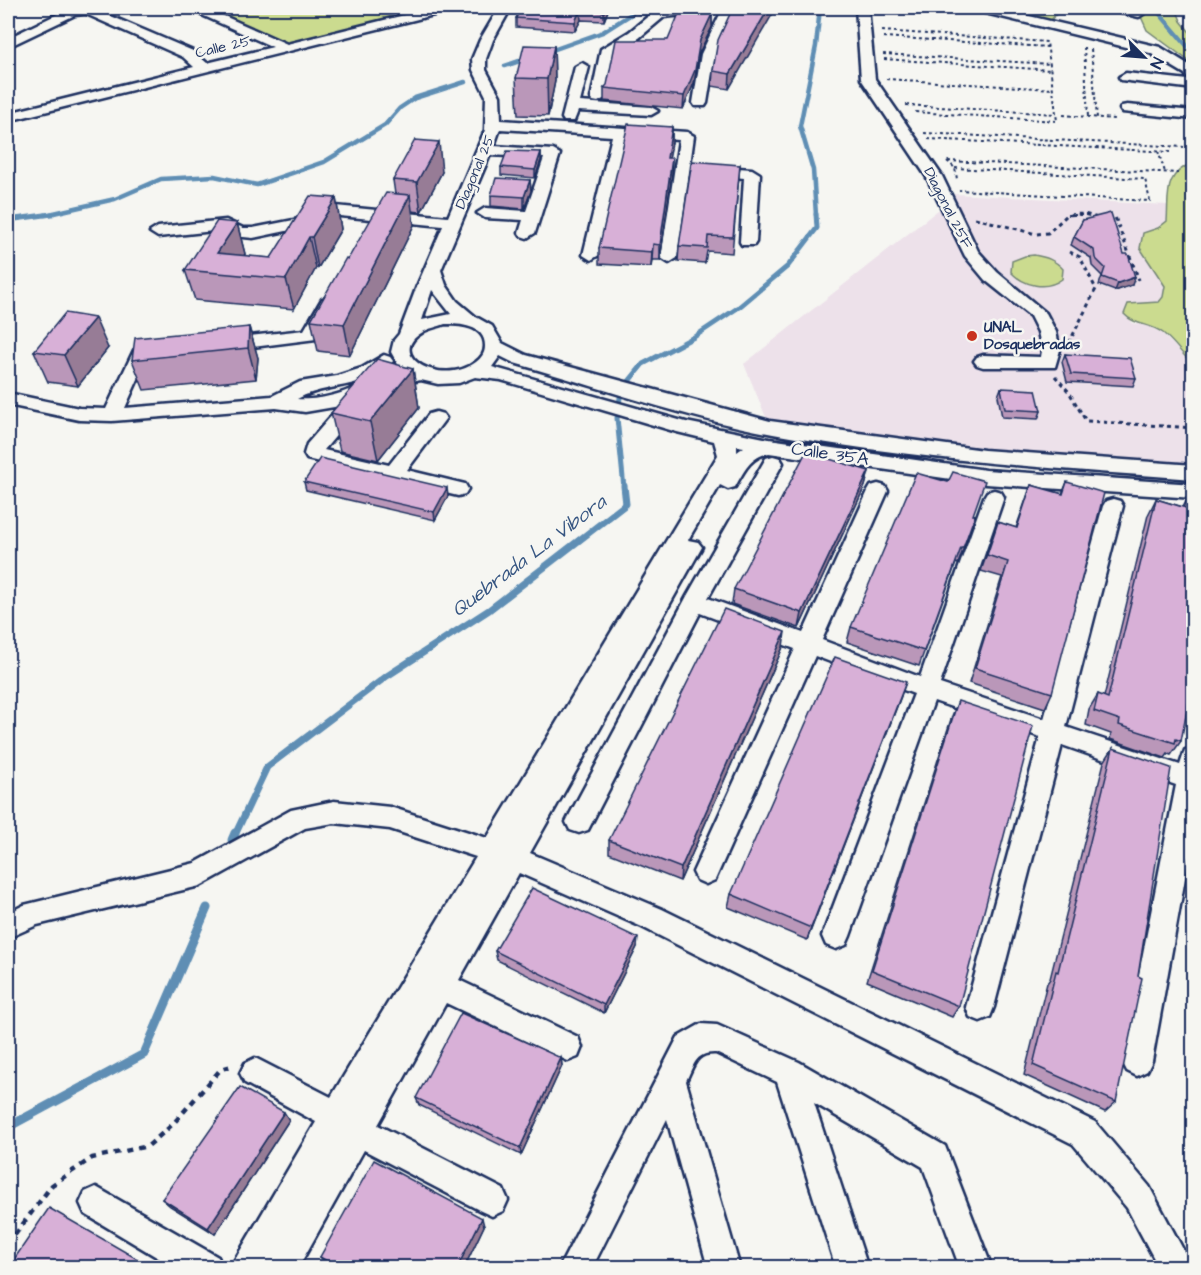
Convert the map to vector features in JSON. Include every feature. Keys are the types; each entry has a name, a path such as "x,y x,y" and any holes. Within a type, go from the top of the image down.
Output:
{"street":[{"path":"197,8 288,49"},
{"name":"Calle 25","path":"8,117 201,65 288,49 446,8"},
{"name":"Diagonal 25","path":"276,402 307,386 339,382 368,372 384,361 404,338 432,269 486,150 494,124 494,103 488,83 481,75 479,57 505,8"},
{"path":"636,8 670,14 714,8"},
{"path":"700,103 708,54 729,8"},
{"name":"Diagonal 25F","path":"862,8 868,79 934,176 971,253 979,264 1037,313 1047,332 1051,350 1049,363"},
{"path":"988,8 1051,20 1155,50 1191,72 1194,79"},
{"path":"1117,8 1139,13"},
{"path":"8,43 72,12 87,10 188,54 201,65"},
{"path":"598,98 608,49 634,34 661,13"},
{"path":"8,110 201,65"},
{"path":"565,128 573,106 582,67"},
{"path":"1126,77 1194,85"},
{"path":"573,106 651,111"},
{"path":"1127,109 1194,116"},
{"path":"494,124 687,136 669,258"},
{"path":"591,255 620,131"},
{"path":"486,150 553,154 537,184 533,216 527,233"},
{"path":"683,169 752,174 748,242"},
{"path":"293,242 315,209 453,222"},
{"path":"485,213 533,216"},
{"path":"369,234 379,215"},
{"path":"158,232 282,216"},
{"path":"226,225 240,233 253,233 304,223"},
{"path":"432,269 436,283 444,297 470,321 489,331 495,346 493,356 475,371 447,378 420,374 409,368 402,360 399,351 404,338 417,327 443,319 470,321"},
{"path":"208,346 310,335 336,288"},
{"name":"Calle 35A","path":"495,346 520,359 697,409 790,431 984,457 1194,472"},
{"path":"112,415 140,354 174,350"},
{"path":"384,361 365,389 314,449 314,454 458,489"},
{"path":"983,361 1049,363"},
{"name":"Calle 35A","path":"475,371 502,374 684,428 722,437 771,454 986,477 1194,491"},
{"name":"Diagonal 25","path":"8,399 79,414 112,415 276,402 305,406 339,400 394,379 420,374"},
{"path":"394,473 436,418"},
{"path":"246,1268 441,986 504,854 728,455 728,446 722,437"},
{"path":"280,1268 347,1124 504,854 742,458 749,451 771,454 579,822"},
{"path":"706,872 879,491"},
{"path":"836,936 994,498"},
{"path":"980,1007 1113,506"},
{"path":"695,602 927,689 1053,731 1192,768 1137,1061"},
{"path":"8,926 33,914 200,874 300,818 334,812 390,818 504,854 652,918 1084,1133 1138,1197 1177,1268"},
{"path":"441,986 568,1047"},
{"path":"587,1259 671,1079 688,1047 701,1038 717,1039 789,1072 934,1157 976,1268"},
{"path":"789,1072 852,1268"},
{"path":"255,1073 492,1200"},
{"path":"671,1079 724,1268"},
{"path":"96,1203 207,1268"}],"path":[{"path":"881,21 884,59 1051,70"},
{"path":"882,31 1047,42 1057,121 915,112 902,100"},
{"path":"882,37 1048,47"},
{"path":"1083,47 1088,117"},
{"path":"1091,48 1097,117"},
{"path":"884,54 1050,64"},
{"path":"1084,66 1093,67"},
{"path":"884,69 885,79 891,87"},
{"path":"885,79 1053,89"},
{"path":"1085,81 1094,82"},
{"path":"1086,97 1096,98"},
{"path":"906,105 1056,114"},
{"path":"1063,115 1126,120 1127,109"},
{"path":"932,146 925,139 924,133 1184,147"},
{"path":"925,139 1170,152"},
{"path":"1158,151 1165,172"},
{"path":"957,179 955,168 946,160 1178,173"},
{"path":"955,168 1145,179 1150,201 959,190"},
{"path":"949,211 1036,234 1048,233 1067,215 1115,217 1139,280"},
{"path":"1071,252 1080,256 1096,289 1059,362 1049,363 1050,371 1069,392 1086,421 1193,428"},
{"path":"8,1244 52,1185 92,1158 148,1146 173,1124 220,1069 237,1065 255,1073"}],"shaded area":[{"name":"UNAL Dosquebradas","path":"954,194 1168,205 1167,221 1158,228 1143,233 1165,286 1163,297 1159,302 1128,304 1132,323 1148,326 1162,333 1193,365 1193,472 770,427 744,364 938,210 957,209"}],"green space":[{"path":"197,8 446,8 288,49"},
{"path":"993,8 1062,8 1047,24 990,10"},
{"path":"1137,8 1176,8 1181,21 1193,36 1193,64 1147,30"},
{"path":"1194,163 1193,365 1163,333 1133,321 1124,314 1128,304 1159,302 1163,297 1165,286 1140,248 1143,233 1158,228 1167,221 1168,194 1172,179 1183,168"},
{"path":"1034,255 1050,259 1060,266 1063,269 1062,279 1042,286 1022,281 1011,272 1012,261"}],"building":[{"path":"521,8 606,8 604,12 580,10 575,22 516,18"},
{"path":"735,8 745,10 746,8 769,8 730,74 713,71 718,40"},
{"path":"680,11 712,14 700,40 695,70 684,96 604,88 607,85 616,40 668,40"},
{"path":"524,45 554,46 547,79 516,78"},
{"path":"628,124 672,127 667,158 672,158 660,245 653,244 652,252 599,248"},
{"path":"415,140 439,142 417,182 393,180"},
{"path":"507,151 541,152 535,170 501,167"},
{"path":"692,161 740,165 733,237 708,236 707,248 679,246"},
{"path":"496,178 530,180 524,197 491,195"},
{"path":"386,193 410,195 344,324 311,320 346,258 348,259"},
{"path":"310,196 336,198 312,237 309,237 286,279 185,270 217,221 237,223 217,253 271,258"},
{"path":"1111,213 1124,254 1128,254 1135,277 1118,283 1102,277 1105,268 1095,258 1094,250 1074,237 1083,220"},
{"path":"65,313 95,318 64,355 34,351"},
{"path":"249,327 248,348 132,360 135,338"},
{"path":"1065,354 1130,358 1136,378 1071,374"},
{"path":"377,359 413,369 370,422 331,413"},
{"path":"1001,388 1036,390 1041,411 1005,409"},
{"path":"806,452 869,471 802,613 734,589"},
{"path":"320,458 447,488 434,512 304,482"},
{"path":"953,472 985,481 973,515 975,515 924,651 851,627 916,473 948,482"},
{"path":"1067,482 1104,493 1052,693 975,668 1008,562 987,555 998,522 1017,528 1031,485 1063,494"},
{"path":"1188,498 1194,499 1194,675 1181,741 1176,739 1175,743 1119,725 1120,720 1094,711 1098,694 1108,698 1156,499 1186,508"},
{"path":"724,609 785,632 681,868 609,840"},
{"path":"835,657 906,682 811,928 731,894"},
{"path":"958,701 1033,726 959,1006 872,970"},
{"path":"1113,748 1171,768 1138,976 1142,978 1116,1102 1033,1065"},
{"path":"532,888 638,938 604,1005 495,951"},
{"path":"461,1013 561,1058 520,1148 416,1098"},
{"path":"240,1087 284,1112 208,1228 162,1199"},
{"path":"374,1160 482,1218 457,1268 335,1268 336,1266 320,1257"},
{"path":"49,1208 153,1268 8,1268"}],"waterway":[{"name":"Quebrada La Vibora","path":"816,215 813,170 800,126 816,46 820,8"},
{"path":"1155,8 1194,54"},
{"path":"547,52 603,32 633,13"},
{"path":"505,66 528,58"},
{"path":"45,215 115,199 161,179 214,176 257,185 324,162 385,125 400,108 415,98 465,82"},
{"path":"45,215 52,214"},
{"name":"Quebrada La Vibora","path":"624,488 617,418 621,391 643,364 694,337 739,307 788,266 817,228 816,214"},
{"path":"8,220 45,215"},
{"name":"Quebrada La Vibora","path":"235,835 267,767 387,676 489,610 626,504 624,486"},
{"name":"Quebrada La Vibora","path":"232,840 235,833"},
{"name":"Quebrada La Vibora","path":"8,1127 144,1054 207,908"}],"place":[{"name":"UNAL Dosquebradas","path":"972,336"}]}
